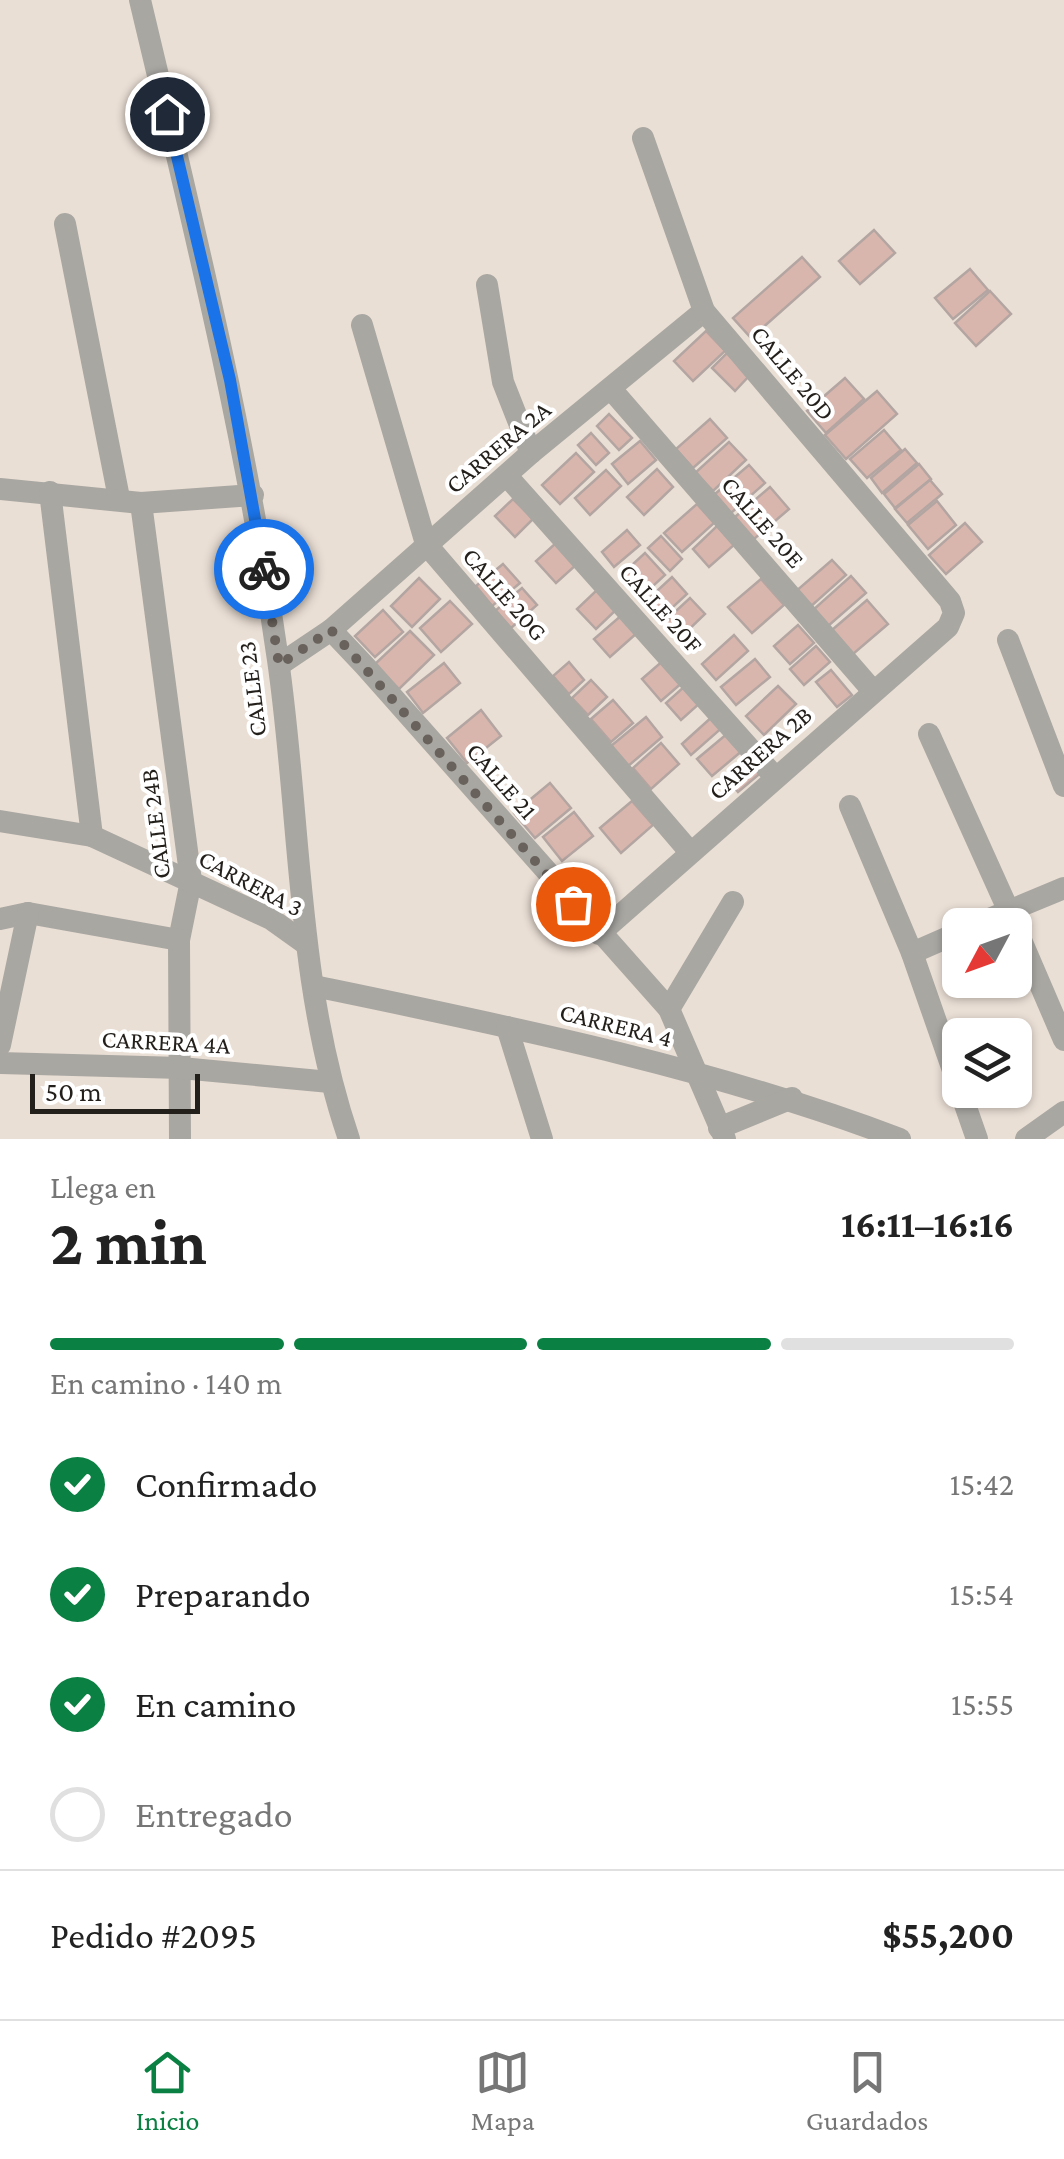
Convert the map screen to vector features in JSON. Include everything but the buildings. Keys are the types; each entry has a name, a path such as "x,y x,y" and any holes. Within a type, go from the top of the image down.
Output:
{"street":[{"name":"CALLE 23","path":"140,0 230,380 253,496 279,665 306,944 330,1082 349,1139"},
{"name":"CALLE 20D","path":"643,138 704,310 950,601 954,612"},
{"name":"CALLE 24B","path":"65,224 130,500 191,882 180,940 180,1139"},
{"path":"487,285 504,382 530,453"},
{"name":"CARRERA 2A","path":"331,630 530,453 704,310"},
{"name":"CALLE 20G","path":"362,325 426,544 690,852"},
{"name":"CALLE 20E","path":"611,389 873,691"},
{"name":"CALLE 20F","path":"507,476 774,776"},
{"path":"0,489 130,500 253,496"},
{"path":"50,492 92,836"},
{"name":"CARRERA 2B","path":"599,934 774,776 948,627 954,612"},
{"path":"279,665 331,630"},
{"name":"CALLE 21","path":"331,630 669,1009 722,1133"},
{"path":"1008,640 1064,786"},
{"path":"930,734 1008,908"},
{"path":"850,806 912,953 977,1139"},
{"name":"CARRERA 3","path":"0,821 92,836 271,919 306,944"},
{"path":"1032,908 1064,888"},
{"path":"669,1009 733,902"},
{"path":"0,919 28,914 180,940"},
{"path":"0,1045 28,914"},
{"path":"912,953 942,940"},
{"path":"1032,965 1064,1040"},
{"name":"CARRERA 4","path":"314,986 508,1026 694,1072 792,1098 900,1139"},
{"path":"508,1026 542,1139"},
{"name":"CARRERA 4A","path":"0,1064 181,1068 330,1082"},
{"path":"722,1133 792,1098"},
{"path":"1026,1139 1064,1112"}],"way so far":[{"path":"264,569 279,665 331,630 573,904"}],"route":[{"path":"167,114 230,380 264,569"}]}
